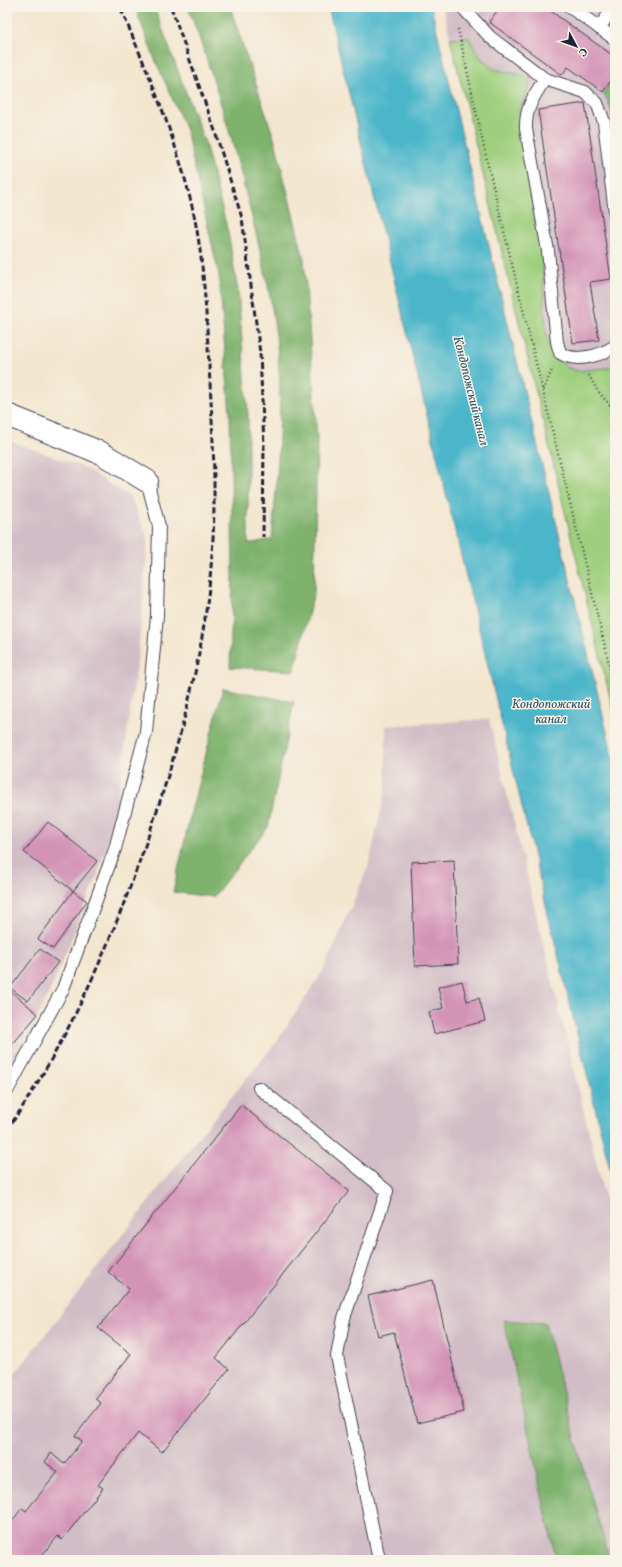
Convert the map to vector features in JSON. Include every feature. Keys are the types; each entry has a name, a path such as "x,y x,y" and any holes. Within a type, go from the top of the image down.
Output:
{"street":[{"path":"7,415 101,453 147,481"}],"lane":[{"path":"462,7 490,37 544,78 585,92 598,103 604,122 615,214"},
{"path":"570,7 615,39"},
{"path":"599,28 614,7"},
{"path":"544,78 528,108 526,129 548,251 554,329 560,353 567,357 585,357 608,351 615,346"},
{"path":"7,1091 63,989 115,849 146,732 157,616 159,526 147,481"},
{"path":"259,1088 387,1191 344,1318 337,1356 379,1560"}],"path":[{"path":"457,26 487,161 543,390 602,642 615,688"},
{"path":"543,390 560,353"},
{"path":"585,357 591,380 615,411"}],"shaded area":[{"path":"443,7 615,7 615,75 603,92 613,116 615,133 615,367 577,372 566,367 554,354 547,340 493,69 480,57 468,37 450,38"},
{"path":"7,440 85,468 130,497 148,538 138,656 115,817 97,877 52,986 28,1037 7,1072"},
{"path":"489,719 615,1240 615,1560 7,1560 7,1384 204,1130 275,1044 325,968 368,867 386,789 386,726"}],"green space":[{"path":"135,7 154,7 205,143 228,232 238,292 248,413 248,544 272,539 280,424 278,355 274,318 259,245 230,133 188,7 230,7 275,141 304,259 317,436 314,592 294,671 230,667 233,576 230,415 219,275 186,130 154,57"},
{"path":"468,37 480,57 493,69 529,77 531,82 520,109 519,127 542,258 547,340 554,354 566,367 577,371 615,367 615,557 610,566 615,613 615,718 450,38"},
{"path":"615,75 614,133 611,111 603,92"},
{"path":"223,688 294,702 268,827 213,897 173,892 192,808"},
{"path":"504,1320 545,1323 582,1465 610,1560 556,1560"}],"water":[{"name":"Кондопожский канал","path":"328,7 431,7 615,765 615,1190"}],"building":[{"path":"500,7 545,7 615,57 615,75 603,92 568,67 562,75 489,22"},
{"path":"585,103 611,279 590,282 599,340 573,343 538,110"},
{"path":"7,533 10,533 9,554 7,554"},
{"path":"48,822 97,861 73,891 24,852"},
{"path":"454,860 458,964 415,966 411,862"},
{"path":"73,891 87,901 53,949 38,939"},
{"path":"40,949 58,962 28,1001 10,988"},
{"path":"462,981 467,1001 479,998 485,1021 434,1034 429,1012 443,1008 438,987"},
{"path":"7,988 38,1014 7,1051"},
{"path":"241,1105 349,1191 216,1358 229,1369 162,1452 138,1433 98,1485 103,1488 62,1540 58,1536 38,1560 7,1560 7,1516 13,1520 22,1508 26,1511 58,1472 45,1462 51,1453 64,1464 82,1441 75,1436 101,1403 95,1399 131,1354 98,1328 129,1289 108,1272"},
{"path":"433,1280 464,1412 417,1423 394,1332 378,1336 368,1296"}],"railway":[{"path":"7,1130 50,1062 69,1027 103,955 146,843 168,775 187,707 202,638 211,567 214,517 213,441 205,304 199,242 191,202 169,127 120,7"},
{"path":"171,7 214,128 242,218 260,353 264,446 263,537"}]}
